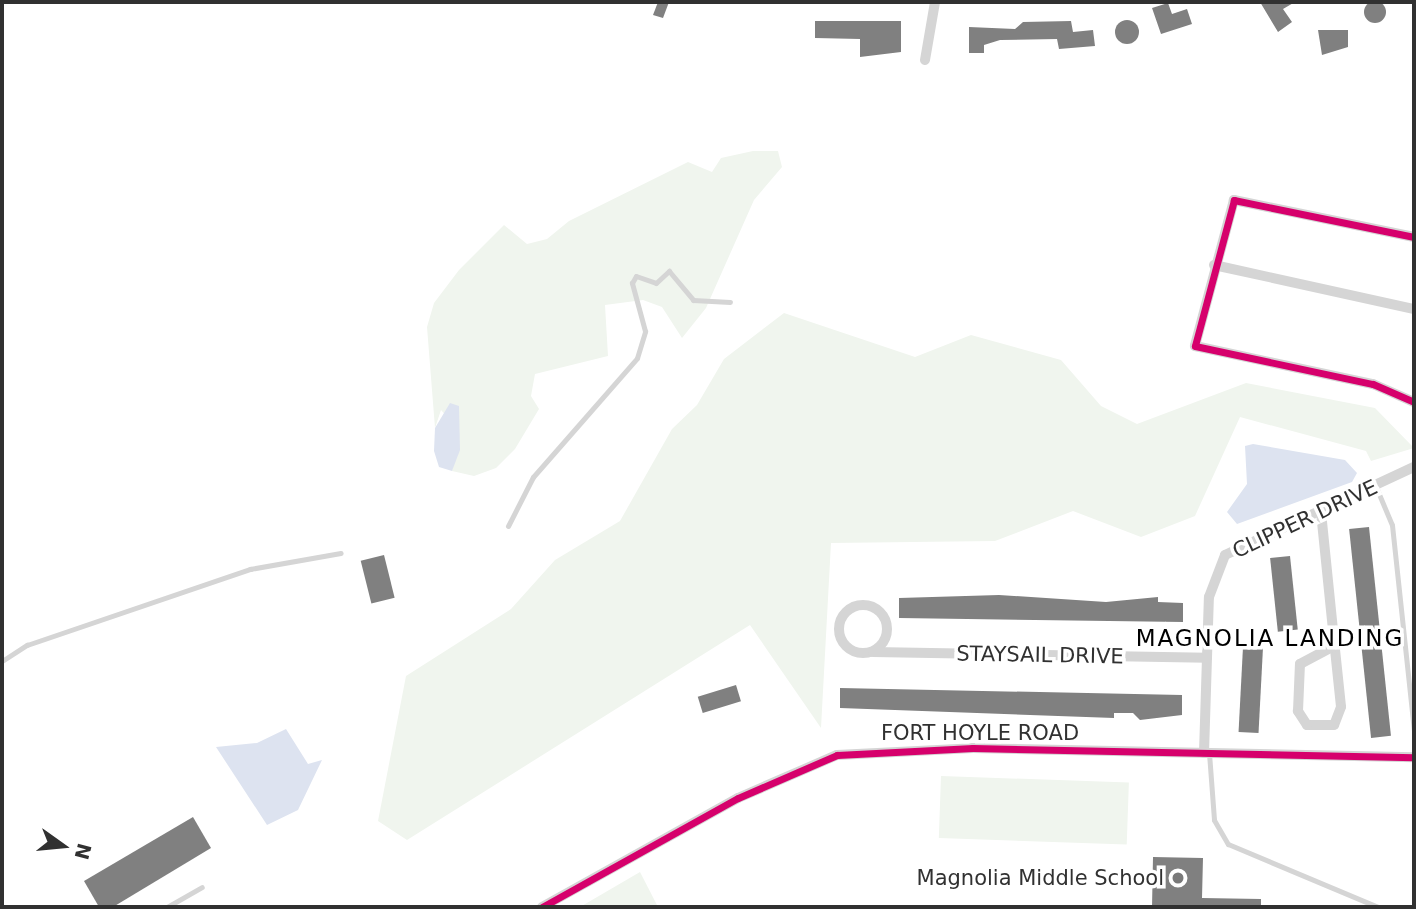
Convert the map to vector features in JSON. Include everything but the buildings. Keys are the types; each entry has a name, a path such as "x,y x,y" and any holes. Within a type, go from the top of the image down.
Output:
{"street":[{"path":"925,60 935,2"},
{"path":"1414,237 1234,200 1214,265 1195,346 1373,384 1414,402"},
{"path":"1214,265 1414,309"},
{"name":"CLIPPER DRIVE","path":"1207,753 1210,587 1225,555 1414,467"},
{"path":"1321,512 1335,645 1339,719 1325,727 1307,725 1298,711 1300,664 1335,645"},
{"name":"STAYSAIL DRIVE","path":"873,652 887,625 872,606 856,605 840,622 841,637 850,649 873,652 1207,658"},
{"name":"FORT HOYLE ROAD","path":"542,907 738,798 837,755 973,748 1414,757"}],"lane":[{"path":"508,526 533,477 637,359 645,331 632,284 636,276 656,283 669,271 692,300 730,302"},
{"path":"1376,487 1392,526 1414,731"},
{"path":"2,661 27,645 250,569 341,553"},
{"path":"1207,753 1214,820 1228,844 1378,907"},
{"path":"167,907 202,887"}],"shaded area":[{"path":"753,151 778,151 782,167 754,200 706,308 682,338 662,307 643,300 605,305 608,356 535,374 531,396 539,409 515,449 496,468 474,476 452,471 459,430 441,410 435,428 427,327 434,303 459,270 504,225 527,244 547,239 569,221 688,162 712,172 721,158"},
{"path":"784,313 915,357 971,335 1061,360 1101,406 1137,424 1246,383 1375,408 1414,448 1371,461 1366,451 1240,417 1195,516 1141,537 1073,511 995,541 831,543 821,728 750,625 407,840 378,821 406,676 511,609 555,560 620,521 672,429 697,405 724,359"},
{"path":"450,403 459,406 460,450 452,471 439,467 434,451 435,428"},
{"path":"1253,444 1345,460 1357,473 1352,482 1237,524 1227,512 1247,484 1245,446"},
{"path":"286,729 308,764 322,760 298,810 267,825 216,747 257,743"},
{"path":"941,776 1129,783 1127,845 939,838"},
{"path":"640,872 658,907 580,907"}],"cycle path":[{"path":"1414,237 1234,200 1195,346 1373,384 1414,402"},
{"path":"542,907 738,798 837,755 973,748 1414,757"}],"place":[{"name":"Magnolia Middle School","path":"1178,878"}],"district":[{"name":"MAGNOLIA LANDING","path":"1270,638"}]}
